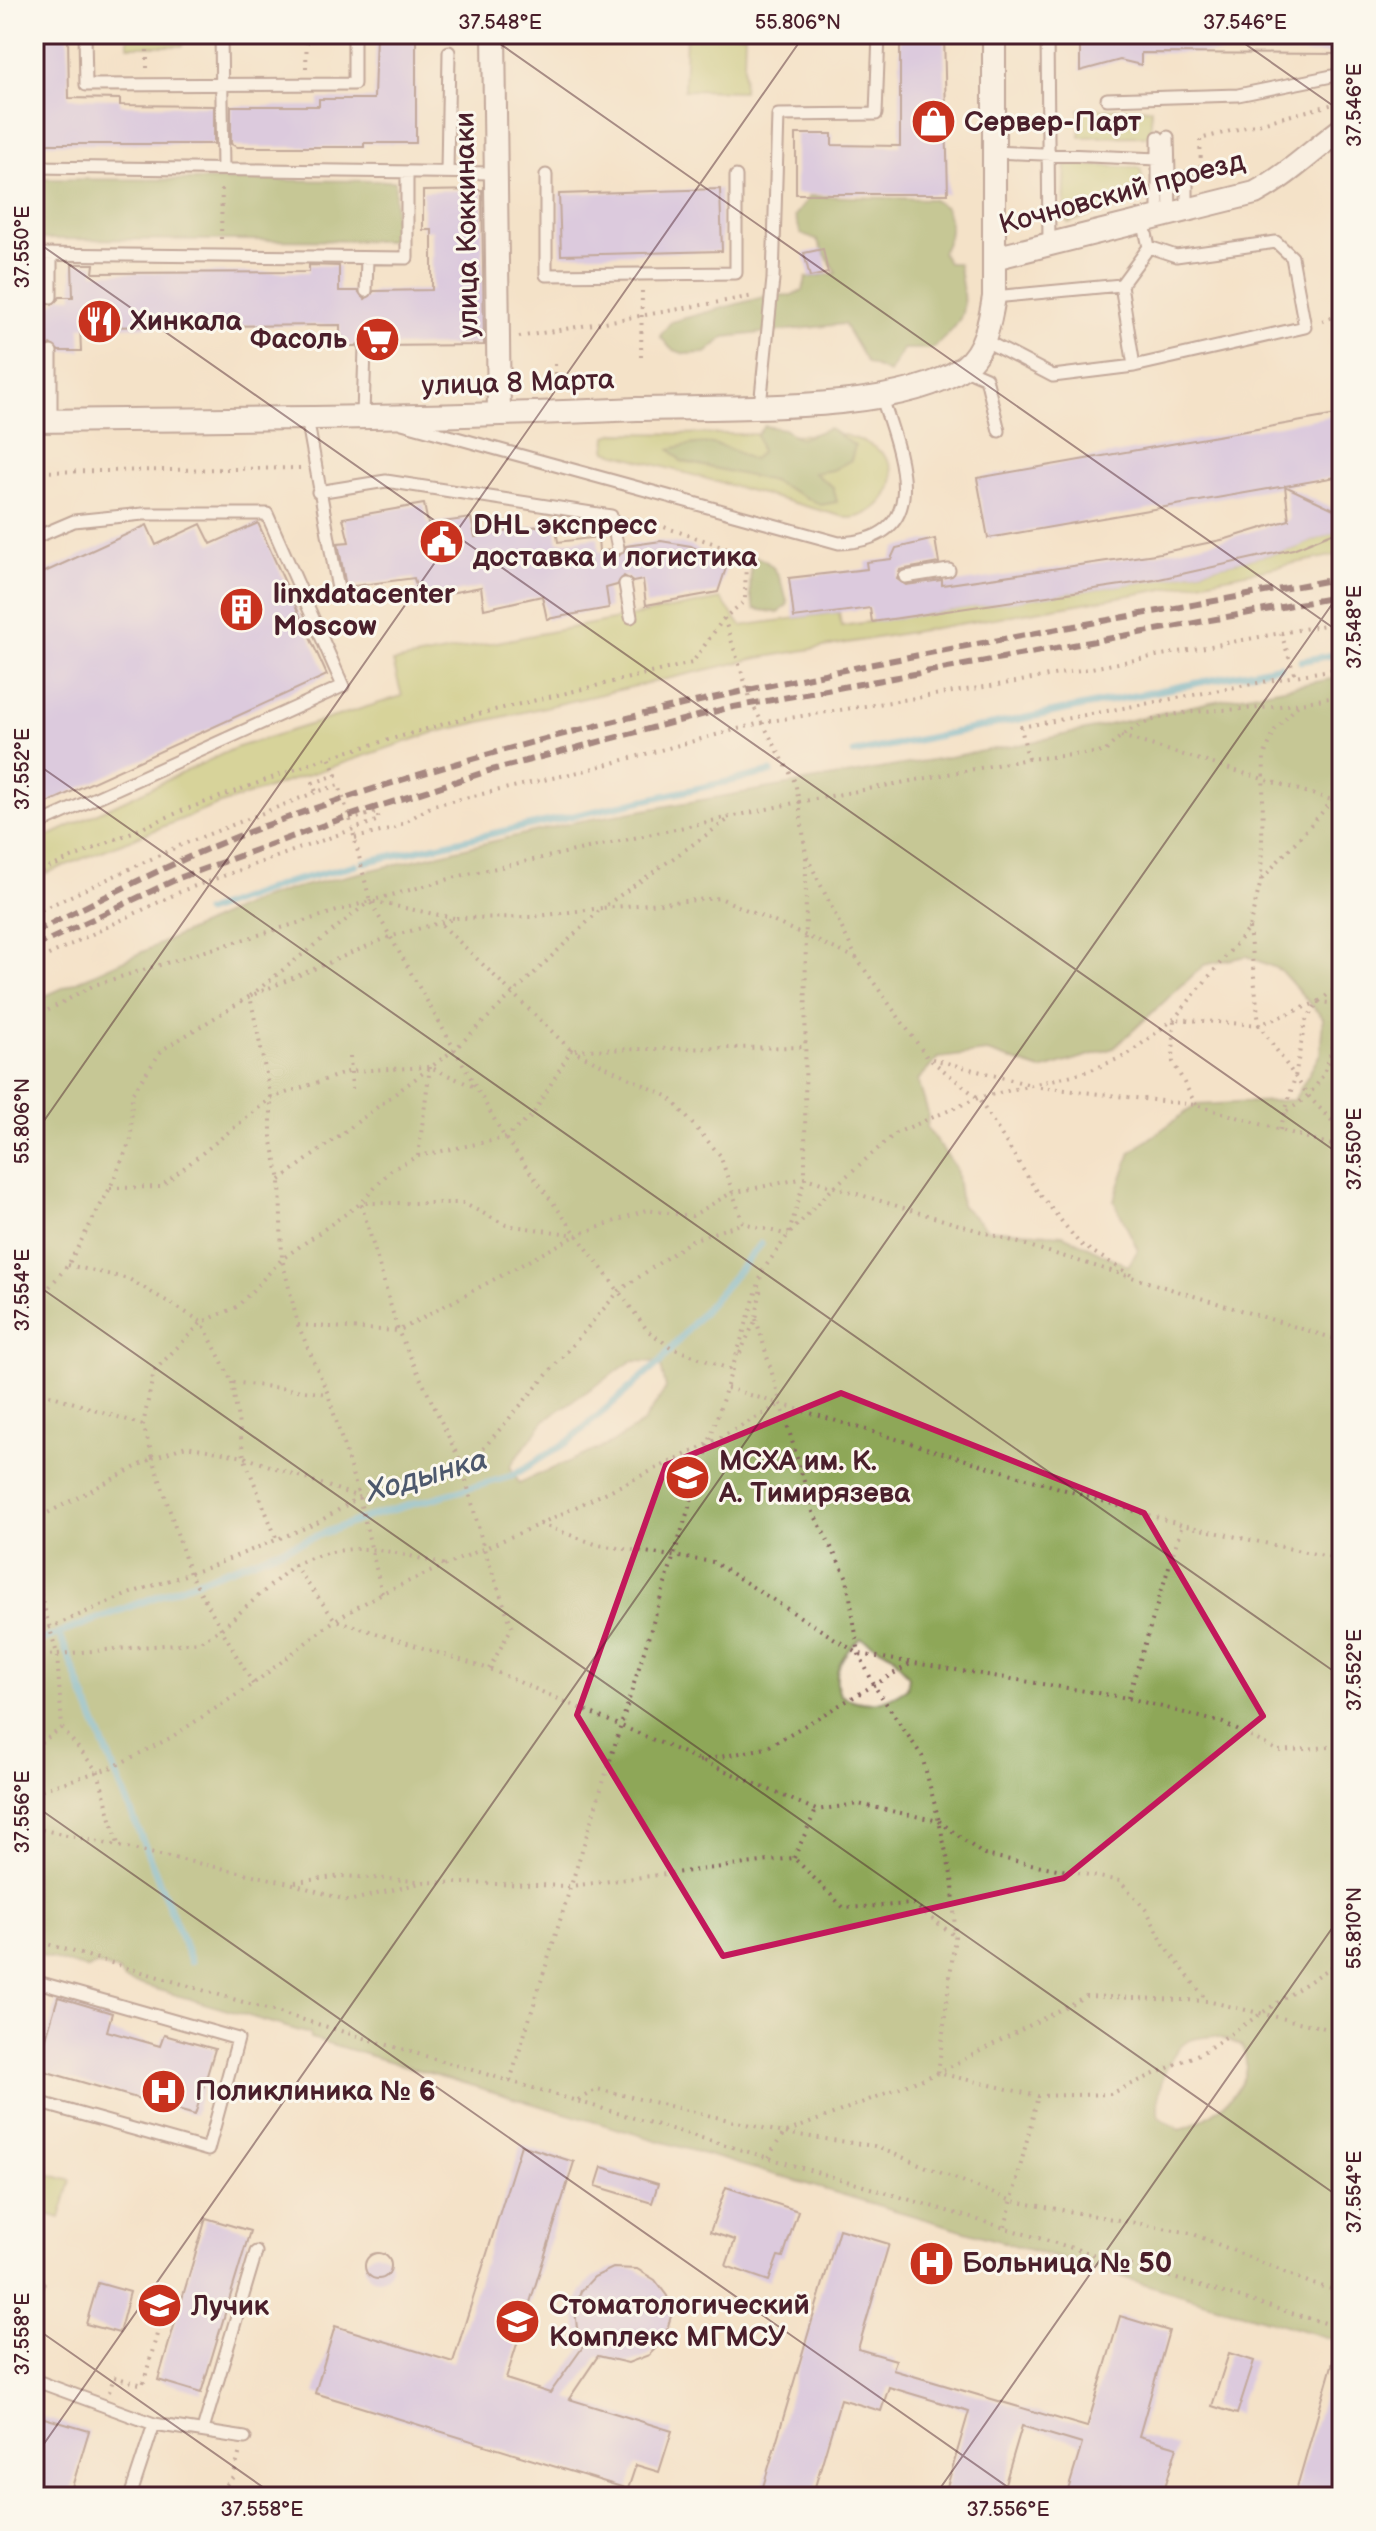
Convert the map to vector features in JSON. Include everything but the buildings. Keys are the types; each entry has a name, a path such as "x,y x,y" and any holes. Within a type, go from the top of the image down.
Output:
{"street":[{"name":"улица Коккинаки","path":"494,34 499,414"},
{"path":"963,368 984,340 994,297 994,34"},
{"name":"Кочновский проезд","path":"994,258 1255,193 1284,178 1310,152 1342,129"},
{"name":"улица 8 Марта","path":"43,421 370,417 840,403 917,386 963,368"}],"lane":[{"path":"85,34 86,85 354,84 354,34"},
{"path":"221,34 223,169"},
{"path":"760,406 772,292 778,115 876,114 879,34"},
{"path":"1047,34 1049,244"},
{"path":"447,172 449,52"},
{"path":"1107,99 1238,95 1342,74"},
{"path":"1163,137 1165,214 1158,159 1163,137"},
{"path":"994,152 1158,159"},
{"path":"34,167 496,173"},
{"path":"34,254 407,258 407,172"},
{"path":"546,175 546,275 736,273 736,176"},
{"path":"1134,366 1121,285 1149,247 1187,177"},
{"path":"984,340 1053,376 1134,366 1305,327 1292,257 1276,242 1176,256 1149,247"},
{"path":"51,254 51,297"},
{"path":"366,291 367,258"},
{"path":"994,297 1121,285"},
{"path":"365,346 370,417 839,543 864,542 898,516 906,487 903,464 881,395"},
{"path":"43,421 51,352"},
{"path":"963,368 986,378 999,431"},
{"path":"307,418 338,589"},
{"path":"318,492 386,481 611,516 618,548"},
{"path":"34,538 74,521 143,514 267,514 343,686 34,826"},
{"path":"905,577 949,570"},
{"path":"625,584 631,617"},
{"path":"34,1981 238,2039 208,2150 34,2101"},
{"path":"203,2430 256,2252"},
{"path":"34,2283 38,2284 34,2300"},
{"path":"34,2380 154,2424 244,2438"},
{"path":"130,2497 154,2424"}],"path":[{"path":"147,34 147,85"},
{"path":"306,83 307,34"},
{"path":"1075,34 1075,46"},
{"path":"1201,177 1200,139 1338,103"},
{"path":"221,256 223,169"},
{"path":"519,337 772,292"},
{"path":"641,299 641,357"},
{"path":"1305,327 1342,314"},
{"path":"555,364 556,386"},
{"path":"34,472 315,467"},
{"path":"34,874 184,810 329,757 482,713 692,663 724,618 745,601 746,554 664,527 611,516"},
{"path":"724,618 749,696 795,782 806,855 803,935 805,1178 788,1235"},
{"path":"355,838 393,829 434,805 583,771 764,722 1010,683 1342,622"},
{"path":"1281,633 1295,676"},
{"path":"1028,759 1021,727 1342,668"},
{"path":"34,1018 94,985 464,875 799,802 1028,759 1105,752 1118,736 1157,718 1183,712 1342,696"},
{"path":"1301,702 1275,730 1264,756 1261,881 1249,928 1259,1025 1310,1098 1342,1131"},
{"path":"1118,736 1342,803"},
{"path":"316,792 313,783 336,775 329,757"},
{"path":"1261,881 1333,800 1342,776"},
{"path":"34,913 179,846 339,785 350,820 377,812 379,820 184,890 34,962"},
{"path":"280,1180 455,1049 602,908 733,816"},
{"path":"352,828 370,901 505,1138 648,1331 672,1348 732,1370"},
{"path":"806,855 857,959 927,1057 978,1098 1034,1187 1080,1244 1136,1278"},
{"path":"34,1305 68,1265 110,1188 131,1139 132,1094 162,1050 250,996 370,901 457,918 531,917 720,898 857,959"},
{"path":"250,996 389,937 457,918"},
{"path":"441,924 571,1050 669,1097 720,1155 743,1223"},
{"path":"510,2081 763,1270 788,1235 834,1187 896,1133 978,1098 1089,1071 1127,1055 1174,1019 1249,928"},
{"path":"1174,1019 1259,1025 1318,1002 1342,984"},
{"path":"250,996 271,1098 271,1137 280,1180 282,1259 298,1325 328,1394 359,1497 382,1593"},
{"path":"1285,1112 1310,1098 1331,1058 1340,1004 1318,1002"},
{"path":"1280,1130 1295,1077 1305,1022 1318,1002"},
{"path":"1174,1019 1173,1062 1196,1105"},
{"path":"571,1050 805,1047"},
{"path":"253,1684 190,1574 153,1458 143,1425 154,1371 202,1322 237,1307 282,1259 361,1203 391,1170 418,1156 505,1138 532,1116 571,1050"},
{"path":"350,1056 352,1089"},
{"path":"927,1057 1035,1086 1196,1105 1342,1148"},
{"path":"110,1188 160,1187 271,1098 351,1071 430,1067 475,1087"},
{"path":"418,1156 430,1067"},
{"path":"298,1325 398,1331 577,1235 646,1210 692,1216 731,1193 805,1178 1342,1341"},
{"path":"361,1203 463,1203 506,1225 577,1235"},
{"path":"361,1203 398,1331 462,1465 484,1549 512,1627 489,1669"},
{"path":"34,1634 131,1593 277,1540 317,1523 359,1497 462,1465 482,1450 619,1291 692,1240 743,1223 788,1235"},
{"path":"68,1265 129,1279 202,1322 232,1382 244,1457 277,1540"},
{"path":"732,1370 756,1319 763,1270"},
{"path":"756,1319 813,1512 847,1578 859,1654 875,1687 922,1756 939,1821 953,1884 955,1936 938,2073"},
{"path":"232,1382 328,1394"},
{"path":"727,1388 1182,1525 1342,1560"},
{"path":"34,1390 143,1425"},
{"path":"34,1792 98,1772 170,1738 253,1684 335,1620 382,1593 540,1524 710,1443 782,1404"},
{"path":"34,1520 153,1458 186,1446 244,1457 359,1497"},
{"path":"540,1524 598,1545 713,1562 859,1654 1128,1698 1223,1723 1279,1751 1342,1746"},
{"path":"1128,1698 1182,1525"},
{"path":"34,1656 200,1642 222,1628 294,1565 319,1553 371,1546 446,1565"},
{"path":"294,1565 335,1620 489,1669 696,1761 816,1810 858,1804 939,1821 984,1855 1120,1881 1147,1911 1164,1945 1207,2001"},
{"path":"34,1571 57,1654 62,1728 98,1772 119,1848"},
{"path":"696,1761 766,1748 910,1664"},
{"path":"34,1747 62,1728"},
{"path":"794,1858 816,1810"},
{"path":"34,1828 290,1883 349,1901 424,1882"},
{"path":"794,1858 844,1908 913,1904 955,1936"},
{"path":"290,1883 342,1876 424,1882 571,1886 794,1858"},
{"path":"34,1940 1342,2328"},
{"path":"938,2073 1038,2096 1110,2094 1203,2052 1342,1960"},
{"path":"768,2157 784,2133 938,2073 1086,1996 1207,2001 1342,2032"},
{"path":"578,2101 597,2089 784,2133 874,2146 1012,2201 1191,2233 1313,2284 1342,2292"},
{"path":"1005,2227 1038,2096"},
{"path":"111,2386 114,2377 143,2385 168,2294 182,2298"},
{"path":"216,2497 233,2477 244,2438"}],"highlighted area":[{"path":"841,1393 1144,1513 1263,1716 1064,1878 723,1956 577,1715 666,1465"}],"green space":[{"path":"128,34 183,34 183,46 128,46"},
{"path":"260,34 315,34 315,44 260,44"},
{"path":"686,34 745,34 743,91 684,90"},
{"path":"1151,108 1151,136 1080,137 1079,109"},
{"path":"1066,164 1140,168 1147,198 1068,223 1064,214"},
{"path":"34,179 395,181 394,241 34,239"},
{"path":"810,196 932,199 946,208 950,231 942,252 948,263 958,263 963,292 962,312 953,329 932,349 903,349 889,373 867,363 844,324 725,337 706,353 685,354 671,349 660,336 671,322 767,296 792,295 803,290 806,278 836,273 817,240 801,234 795,216"},
{"path":"764,426 784,429 800,439 829,428 855,446 851,460 833,470 814,473 833,487 837,502 821,505 772,481 681,461 670,449 712,444 752,460 761,452 757,435"},
{"path":"616,433 844,435 870,445 884,455 891,465 893,476 891,486 879,505 870,512 848,518 606,451 607,436"},
{"path":"1342,529 1342,554 1154,591 753,659 433,733 215,806 34,878 34,843 235,748 402,696 393,662 721,599 741,626 839,612 841,626 1155,580 1293,549"},
{"path":"756,557 774,569 781,582 788,604 779,613 755,609 750,594 751,559"},
{"name":"МСХА им. К. А. Тимирязева","path":"1342,677 1342,2342 310,2038 310,2034 124,1980 118,1971 97,1965 87,1969 34,1954 34,1001 257,900 291,889 575,822 1023,744 1210,702","holes":["1247,956 1280,970 1323,1018 1320,1054 1294,1100 1196,1105 1131,1152 1114,1201 1138,1250 1128,1266 1063,1235 987,1229 961,1205 956,1168 927,1128 928,1113 918,1080 939,1058 987,1052 1041,1070 1114,1048 1204,965","632,1361 660,1362 666,1388 644,1422 610,1444 519,1483 510,1466 546,1419","861,1638 893,1655 909,1677 907,1688 891,1698 867,1703 840,1695 837,1686 840,1663","1214,2036 1241,2045 1246,2060 1245,2073 1230,2098 1206,2117 1180,2130 1159,2117 1161,2086 1174,2055 1180,2047 1197,2038"]},
{"path":"34,2170 71,2181 60,2218 34,2210"}],"waterway":[{"path":"1301,661 1342,653"},
{"path":"854,753 1280,666"},
{"path":"364,862 771,772"},
{"path":"206,912 286,883 356,865"},
{"name":"Ходынка","path":"34,1643 364,1518 512,1476 569,1441 660,1362 761,1244"},
{"path":"59,1633 191,1961"}],"railway":[{"path":"34,932 240,835 401,780 533,742 801,679 1342,578"},
{"path":"34,947 179,878 349,816 488,771 728,708 1342,596"}],"place":[{"name":"Сервер-Парт","path":"933,122"},
{"name":"Хинкала","path":"99,321"},
{"name":"Фасоль","path":"378,339"},
{"name":"DHL экспресс доставка и логистика","path":"442,541"},
{"name":"linxdatacenter Moscow","path":"242,610"},
{"name":"МСХА им. К. А. Тимирязева","path":"688,1477"},
{"name":"Поликлиника № 6","path":"164,2091"},
{"name":"Больница № 50","path":"931,2263"},
{"name":"Лучик","path":"160,2306"},
{"name":"Стоматологический Комплекс МГМСУ","path":"518,2321"}]}
